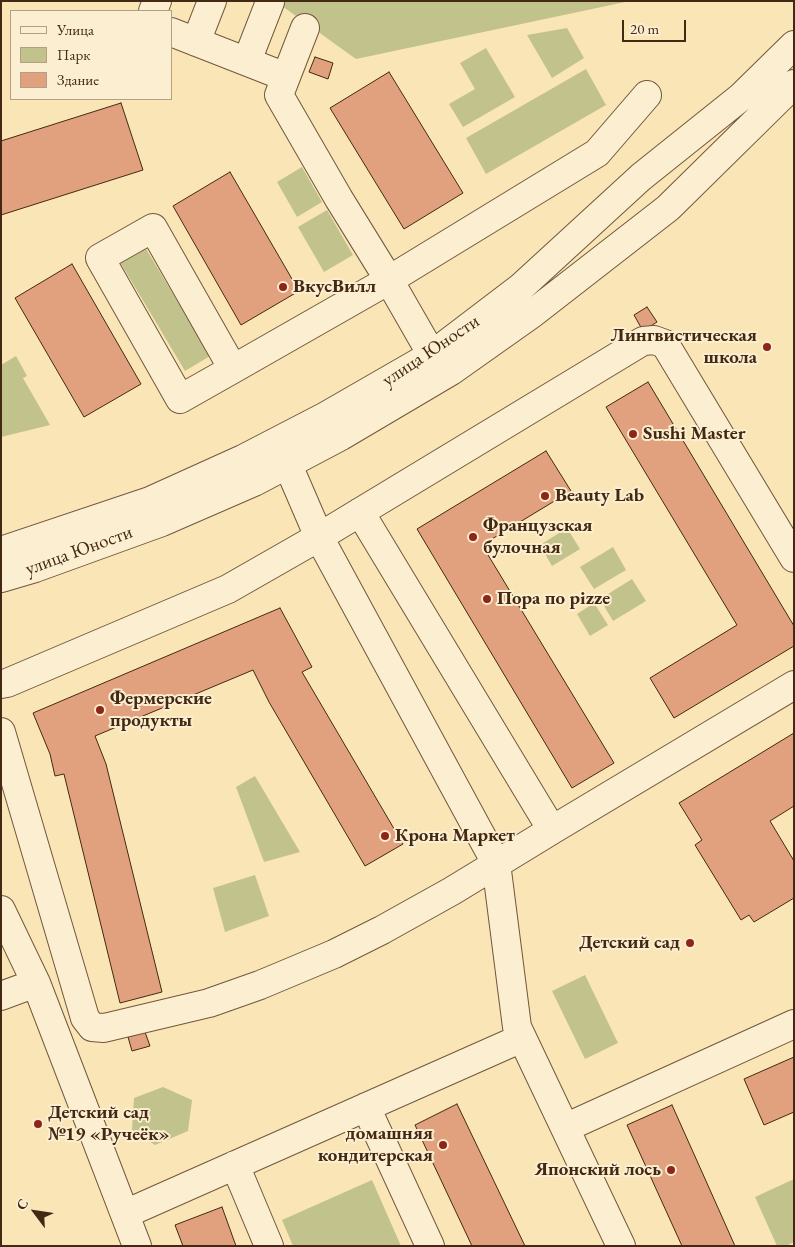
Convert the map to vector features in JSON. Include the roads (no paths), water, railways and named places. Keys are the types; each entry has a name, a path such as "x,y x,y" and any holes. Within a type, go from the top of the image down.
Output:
{"street":[{"path":"196,42 212,1"},
{"path":"247,62 270,2"},
{"path":"306,28 279,95 432,355"},
{"path":"172,32 286,76"},
{"name":"улица Юности","path":"1,551 150,501 243,459 326,416 432,355 520,288 641,177 741,97 794,45"},
{"name":"улица Юности","path":"1,578 35,568 162,522 288,465 451,371 533,313 668,208 794,84"},
{"path":"233,369 153,228 100,258 180,399 233,369 389,280 597,153 647,95"},
{"path":"641,177 665,171 673,174 678,184 677,196 668,208"},
{"path":"1,684 228,589 319,537 644,341 654,340 665,344 794,558"},
{"path":"288,465 319,537 496,863 517,1027 621,1246"},
{"path":"360,512 552,830"},
{"path":"1,732 85,1018 92,1027 104,1028 209,1003 334,954 382,930 794,685"},
{"path":"1,910 32,975 137,1246"},
{"path":"1,996 66,950"},
{"path":"565,1128 794,1024"},
{"path":"125,1214 522,1038"},
{"path":"366,1107 430,1246"},
{"path":"235,1165 269,1246"}],"place":[{"name":"ВкусВилл","path":"283,287"},
{"name":"Лингвистическая школа","path":"767,347"},
{"name":"Sushi Master","path":"633,434"},
{"name":"Beauty Lab","path":"545,496"},
{"name":"Французская булочная","path":"473,537"},
{"name":"Пора по pizze","path":"487,599"},
{"name":"Фермерские продукты","path":"100,710"},
{"name":"Крона Маркет","path":"385,836"},
{"name":"Детский сад","path":"690,943"},
{"name":"Детский сад №19 «Ручеёк»","path":"38,1124"},
{"name":"домашняя кондитерская","path":"443,1145"},
{"name":"Японский лось","path":"671,1170"}]}
